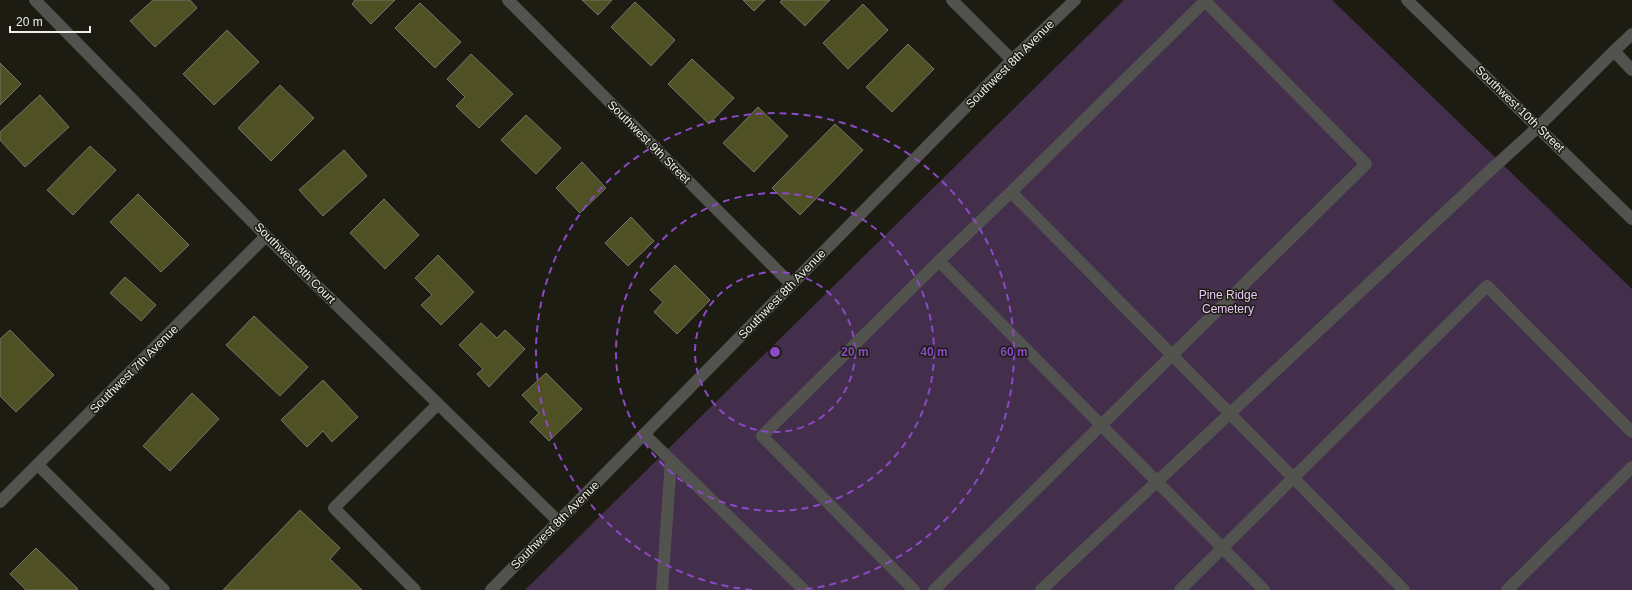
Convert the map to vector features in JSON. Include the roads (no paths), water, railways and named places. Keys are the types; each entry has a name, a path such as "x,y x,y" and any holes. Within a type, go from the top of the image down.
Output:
{"street":[{"name":"Southwest 8th Court","path":"35,0 266,236 559,522"},
{"name":"Southwest 9th Street","path":"508,0 791,284"},
{"path":"952,0 1012,60"},
{"name":"Southwest 8th Avenue","path":"491,590 1012,60 1074,0"},
{"name":"Southwest 10th Street","path":"1407,0 1632,219"},
{"path":"914,590 762,436 1205,1 1366,164 934,590"},
{"path":"1041,590 1538,127 1632,34"},
{"path":"1614,51 1632,70"},
{"path":"1011,192 1404,590"},
{"name":"Southwest 7th Avenue","path":"0,502 266,236"},
{"path":"939,261 1264,590"},
{"path":"1180,590 1487,286 1632,432"},
{"path":"415,590 334,508 438,404"},
{"path":"644,434 804,590"},
{"path":"662,590 671,460"},
{"path":"38,465 164,590"},
{"path":"1507,590 1632,466"}],"park label":[{"name":"Pine Ridge Cemetery","path":"1228,302"}]}
